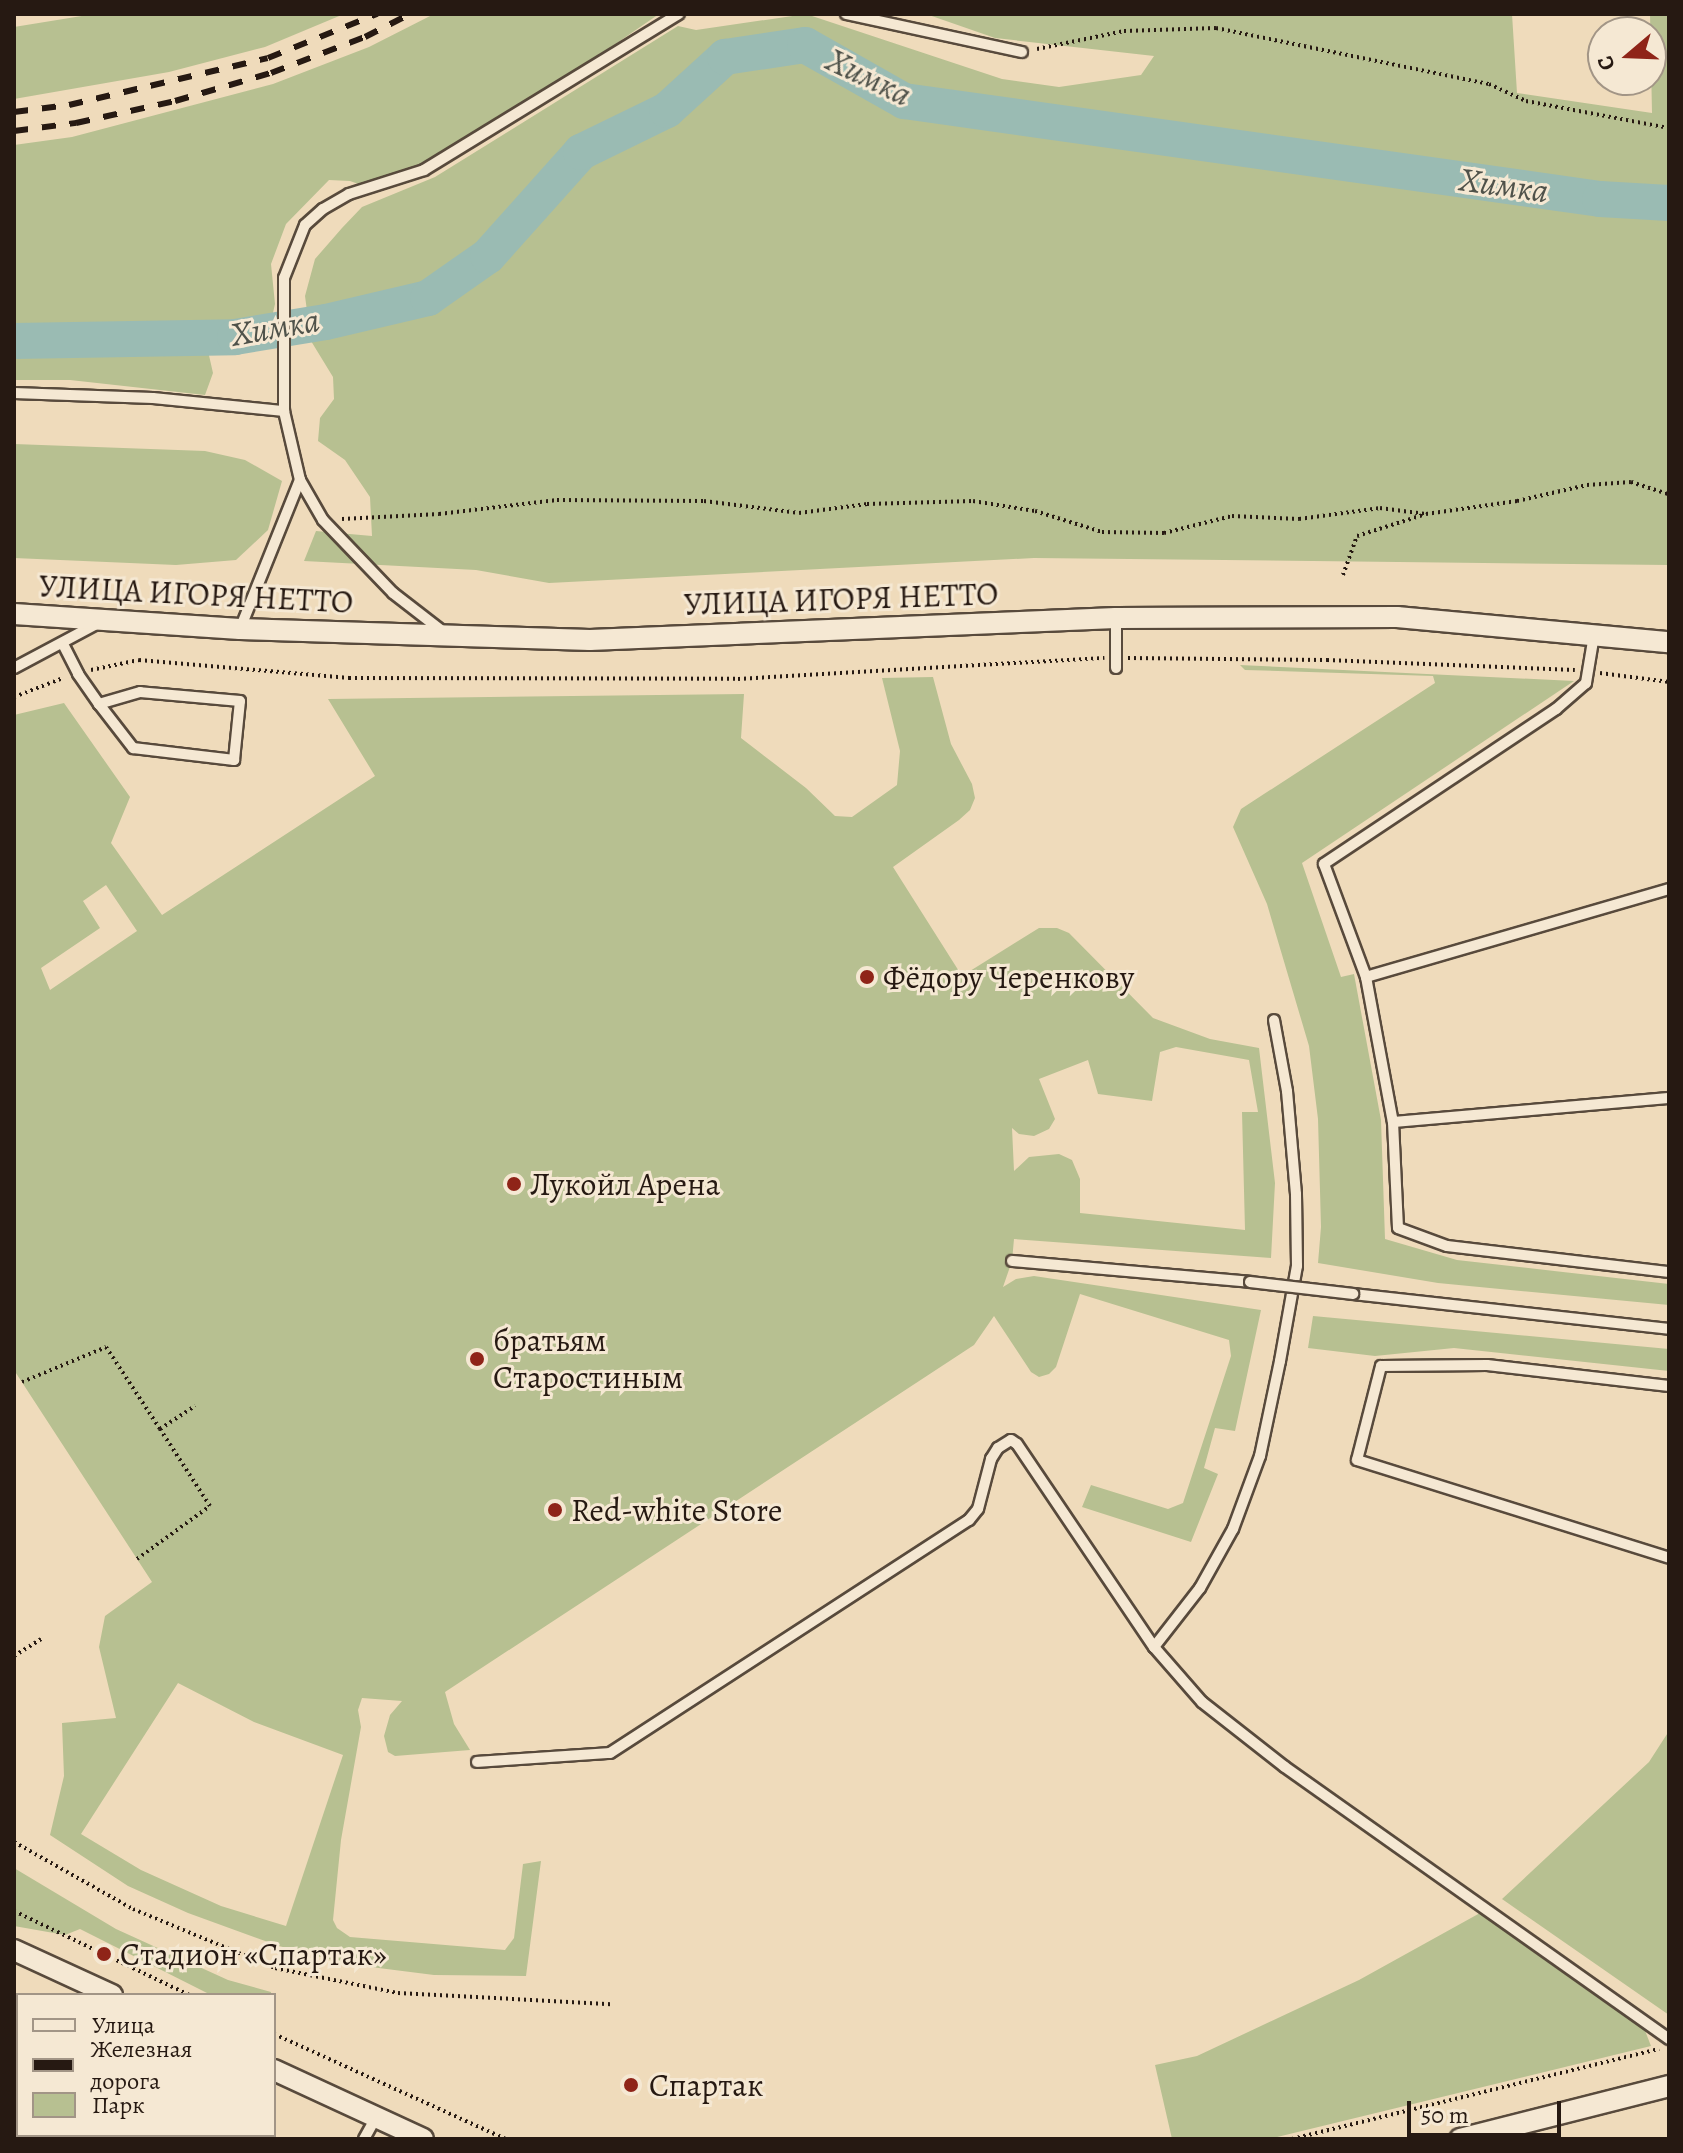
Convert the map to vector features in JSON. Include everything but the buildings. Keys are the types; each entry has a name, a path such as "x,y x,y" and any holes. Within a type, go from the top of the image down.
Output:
{"street":[{"name":"УЛИЦА ИГОРЯ НЕТТО","path":"14,614 240,629 590,640 1116,618 1397,617 1669,642"},
{"path":"14,1950 101,1993"},
{"path":"276,2071 423,2139"},
{"path":"1460,2139 1669,2086"}],"lane":[{"path":"448,635 393,593 323,520 300,480 284,411 284,278 292,250 305,225 323,209 349,194 424,170 679,14"},
{"path":"846,14 1022,52"},
{"path":"14,393 153,398 284,411"},
{"path":"240,629 300,480"},
{"path":"1116,618 1116,663"},
{"path":"14,668 104,620"},
{"path":"1594,635 1586,683 1556,709 1324,864 1366,977 1393,1122 1398,1228 1447,1246 1669,1272"},
{"path":"63,644 78,674 99,704 133,748 234,760 240,701 140,692 99,704"},
{"path":"1366,977 1669,889"},
{"path":"1154,1647 1200,1588 1233,1529 1260,1456 1280,1361 1297,1266 1297,1237 1287,1091 1274,1020"},
{"path":"1393,1122 1669,1098"},
{"path":"1012,1261 1250,1282 1669,1329"},
{"path":"1669,1386 1487,1365 1381,1366 1357,1460 1669,1558"},
{"path":"477,1762 610,1753 969,1520 978,1509 991,1459 998,1448 1011,1440 1154,1647 1202,1702 1285,1767 1669,2039"},
{"path":"364,2139 376,2117"}],"path":[{"path":"1022,52 1124,31 1216,28 1489,84 1526,101 1669,128"},
{"path":"1343,575 1357,536 1426,514 1517,501 1587,485 1631,482 1669,494"},
{"path":"323,520 439,514 557,500 704,501 799,513 867,504 973,501 1035,511 1102,532 1164,533 1232,516 1299,519 1380,508 1426,514"},
{"path":"14,697 78,674 139,660 349,678 738,679 1116,663 1327,660 1577,670"},
{"path":"1592,672 1669,682"},
{"path":"22,1382 106,1347 160,1429 210,1506 137,1559"},
{"path":"160,1429 195,1406"},
{"path":"14,1656 41,1639"},
{"path":"14,1709 14,1772"},
{"path":"14,1842 133,1909 275,1968 398,1993 611,2004"},
{"path":"14,1911 185,1993"},
{"path":"276,2035 505,2139"},
{"path":"1292,2139 1669,2047"}],"green space":[{"path":"94,14 344,14 265,47 169,72 14,99 14,27"},
{"path":"434,14 659,14 492,129 426,163 367,187 350,181 329,180 286,224 271,264 275,304 270,326 257,345 247,348 214,343 208,351 213,373 205,395 70,380 14,380 14,145 72,137 273,84 369,47"},
{"path":"806,14 1002,79 1059,87 1141,75 1154,56 995,38 926,14 1512,14 1517,93 1652,113 1652,96 1667,96 1667,16 1650,14 1669,14 1669,565 1034,558 549,583 476,570 304,561 316,531 372,536 370,497 345,460 318,441 320,418 334,399 333,377 311,341 305,296 315,259 362,207 435,177 678,26 696,30"},
{"path":"14,444 205,451 245,460 282,481 268,530 236,560 176,565 14,558"},
{"path":"1240,665 1574,681 1302,863 1341,977 1354,974 1381,1120 1385,1239 1457,1260 1669,1284 1669,1305 1438,1283 1318,1263 1321,1227 1318,1119 1309,1046 1267,904 1233,827 1241,809 1435,683 1433,676 1245,670"},
{"name":"Лукойл Арена","path":"933,677 951,744 972,784 975,798 970,810 893,867 962,976 1039,928 1057,928 1069,933 1153,1018 1210,1039 1259,1048 1275,1183 1271,1258 1014,1239 1012,1261 1003,1287 1016,1279 1034,1276 1261,1310 1235,1431 1215,1428 1204,1468 1218,1474 1191,1542 1082,1507 1091,1485 1168,1509 1183,1503 1231,1356 1229,1340 1080,1294 1056,1367 1049,1374 1039,1377 1031,1372 994,1316 974,1345 445,1692 454,1724 470,1750 395,1756 388,1752 384,1736 390,1715 402,1701 362,1698 358,1710 361,1727 341,1840 333,1920 337,1928 350,1937 505,1950 514,1938 523,1864 541,1861 526,1976 434,1975 347,1964 279,1946 188,1913 128,1886 50,1835 64,1776 62,1723 116,1718 99,1647 105,1616 152,1582 14,1370 14,715 64,703 130,797 111,843 162,915 375,776 328,699 744,694 741,738 806,788 835,816 852,817 897,785 900,751 882,678","holes":["106,885 137,931 50,990 41,968 100,928 83,901","1176,1047 1249,1060 1258,1112 1242,1112 1245,1230 1080,1213 1080,1179 1072,1160 1059,1154 1029,1157 1014,1171 1012,1128 1019,1134 1034,1136 1049,1129 1055,1119 1039,1079 1088,1060 1098,1094 1152,1101 1160,1052","178,1683 254,1722 343,1755 286,1926 221,1906 141,1870 81,1834"]},
{"path":"1313,1316 1669,1349 1669,1371 1454,1348 1375,1356 1308,1348"},
{"path":"1669,1731 1669,2015 1502,1899 1649,1762"},
{"path":"14,1868 116,1929 228,1980 271,1993 207,1993 80,1929 65,1935 14,1926"},
{"path":"1480,1913 1644,2028 1651,2046 1269,2139 1172,2139 1155,2065 1197,2056 1359,1980"}],"waterway":[{"name":"Химка","path":"14,341 235,337 326,322 428,298 488,256 581,152 667,110 725,57 805,45 904,101 1600,199 1669,203"}],"railway":[{"path":"14,112 69,105 268,58 377,14"},
{"path":"14,131 76,123 175,101 271,73 365,37 410,14"}],"place":[{"name":"Фёдору Черенкову","path":"867,977"},
{"name":"Лукойл Арена","path":"514,1184"},
{"name":"братьям Старостиным","path":"477,1359"},
{"name":"Red-white Store","path":"555,1510"},
{"name":"Стадион «Спартак»","path":"104,1954"},
{"name":"Спартак","path":"631,2085"}]}
